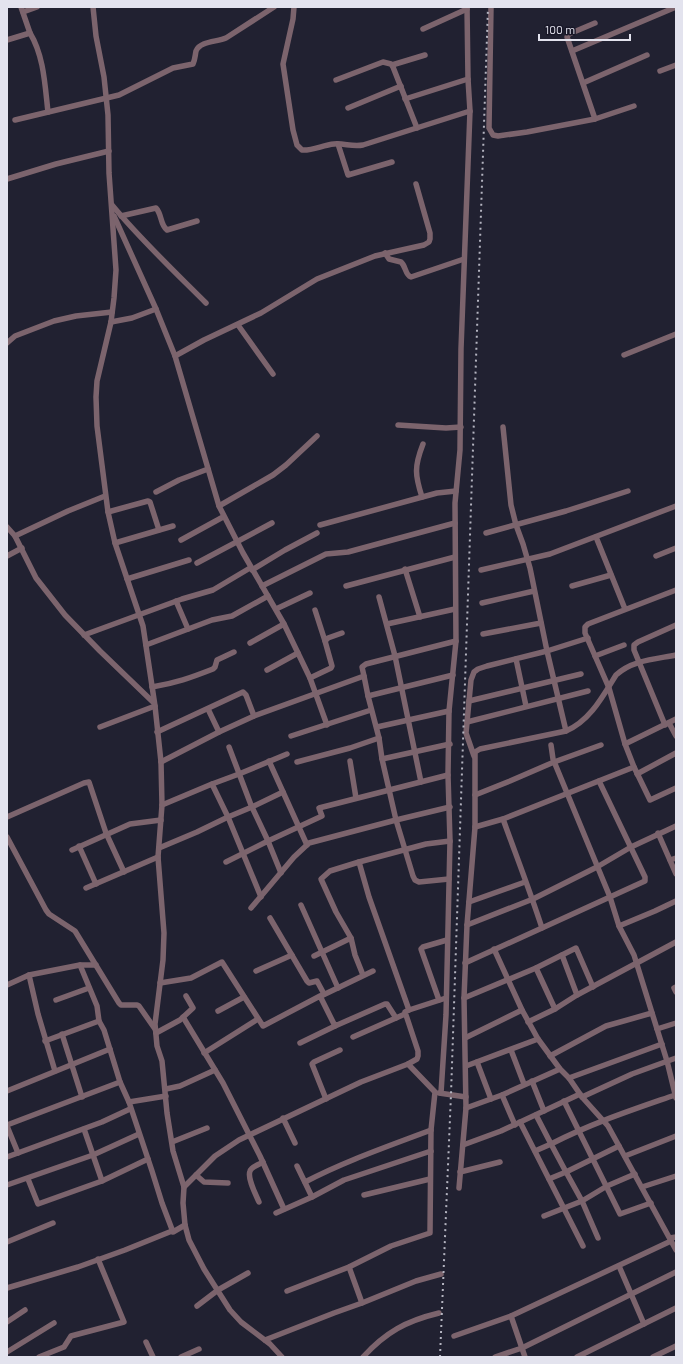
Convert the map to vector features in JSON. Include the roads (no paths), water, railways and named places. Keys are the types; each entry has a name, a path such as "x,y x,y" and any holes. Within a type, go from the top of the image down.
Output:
{"street":[{"path":"37,7 22,10 30,33 38,48 48,112"},
{"path":"93,7 96,36 104,76 108,115 116,270 111,322 99,366 97,381 97,426 108,512 115,543 139,615 146,645 161,762 162,805 160,848 158,857 164,933 164,960 155,1024 157,1046 162,1061 166,1089 167,1113 173,1151 184,1187 183,1203 185,1225 189,1240 230,1310 241,1322 265,1340 282,1357"},
{"path":"15,120 119,95 173,68 193,64 197,50 202,44 226,38 274,7"},
{"path":"294,7 284,64 284,78 295,140 297,145 302,150 338,144 355,147 470,111"},
{"path":"491,7 489,128 493,135 498,136 527,132 595,119 634,106"},
{"path":"572,51 676,7"},
{"path":"287,1291 349,1267 391,1246 430,1233 431,1130 444,1053 446,998 450,841 448,775 450,744 449,711 456,641 455,523 461,426 461,349 470,111 467,8 423,29"},
{"path":"595,119 567,35 596,23"},
{"path":"7,40 30,33"},
{"path":"392,65 425,55"},
{"path":"583,83 647,55"},
{"path":"336,80 383,62 387,62 392,65 417,128"},
{"path":"660,71 676,65"},
{"path":"405,99 468,79"},
{"path":"348,108 401,86"},
{"path":"338,144 348,175 392,162"},
{"path":"7,179 56,164 109,151"},
{"path":"175,356 204,340 261,314 288,295 317,279 385,253 424,245 429,242 430,233 416,184"},
{"path":"112,204 121,216 206,303"},
{"path":"121,216 156,208 159,211 164,228 167,230 197,221"},
{"path":"112,212 156,309 175,356 223,517 251,569 284,624 310,678 327,725"},
{"path":"385,253 389,259 401,262 408,275 411,277 464,259"},
{"path":"111,322 132,318 156,309"},
{"path":"7,343 15,336 54,321 76,316 112,312"},
{"path":"238,325 273,374"},
{"path":"624,355 676,334"},
{"path":"398,425 446,428 461,426"},
{"path":"503,427 510,493 516,525 528,559 547,651 566,731"},
{"path":"219,506 273,475 317,436"},
{"path":"422,497 417,480 416,468 423,444"},
{"path":"156,492 179,480 208,469"},
{"path":"320,525 437,493 456,491"},
{"path":"486,533 628,491"},
{"path":"15,536 68,511 105,496"},
{"path":"108,512 148,501 150,502 159,530"},
{"path":"481,570 561,550 676,506"},
{"path":"181,540 223,517"},
{"path":"197,563 272,523"},
{"path":"262,586 326,554 348,552 455,523"},
{"path":"115,543 173,526"},
{"path":"7,527 15,536 40,583 65,615 154,704"},
{"path":"84,635 176,601 213,590 317,533"},
{"path":"596,537 625,609"},
{"path":"7,556 22,548"},
{"path":"656,556 676,548"},
{"path":"346,586 405,569 455,557"},
{"path":"127,578 189,560"},
{"path":"405,569 420,617"},
{"path":"572,586 611,575"},
{"path":"676,590 588,624 585,629 609,688 625,744 637,774 650,800 674,789 676,796"},
{"path":"482,603 534,591"},
{"path":"276,609 310,593"},
{"path":"146,645 212,620 232,616 268,596"},
{"path":"379,597 395,656 421,782"},
{"path":"176,601 188,629"},
{"path":"387,624 455,609"},
{"path":"310,678 331,668 332,666 315,610"},
{"path":"483,634 541,623"},
{"path":"250,643 284,624"},
{"path":"676,625 634,645 634,650 639,662 667,724 676,736"},
{"path":"325,641 328,638 342,633"},
{"path":"459,1188 466,1108 466,1038 464,998 465,962 475,827 474,756 466,733 471,680 474,672 478,669 547,651 588,638"},
{"path":"449,878 417,882 412,876 396,820 382,759 377,727 371,710 362,667 364,665 395,656 456,641"},
{"path":"595,656 624,645"},
{"path":"152,687 192,678 213,669 217,660 234,652"},
{"path":"267,670 298,653"},
{"path":"474,756 477,750 480,749 566,731 575,727 586,719 609,688 616,675 628,666 639,662 676,655"},
{"path":"516,659 526,706"},
{"path":"469,701 581,674"},
{"path":"368,696 453,675"},
{"path":"161,762 254,716 364,676"},
{"path":"467,722 588,691"},
{"path":"157,732 243,692 246,695 254,716"},
{"path":"100,727 154,704"},
{"path":"208,709 219,732"},
{"path":"291,736 371,710"},
{"path":"377,727 449,711"},
{"path":"625,744 676,719"},
{"path":"297,762 350,748 379,738"},
{"path":"382,759 450,744"},
{"path":"535,1151 578,1130 603,1120 676,1096 668,1061 634,955 619,926 610,897 554,762 550,745"},
{"path":"475,794 510,782 554,762 601,745"},
{"path":"229,747 252,807 268,840 281,873"},
{"path":"637,774 676,753"},
{"path":"162,805 287,754"},
{"path":"269,761 307,845"},
{"path":"350,761 356,798"},
{"path":"475,827 503,818 634,767"},
{"path":"226,862 268,840 322,816 319,808 448,775"},
{"path":"465,962 646,880 599,781"},
{"path":"7,817 88,782 90,784 106,833 124,872"},
{"path":"212,784 228,817 261,897"},
{"path":"160,848 283,792"},
{"path":"251,908 309,843 450,807"},
{"path":"503,818 525,882 533,899 542,928"},
{"path":"72,850 106,833 137,822 161,820"},
{"path":"467,925 533,899 630,847 676,826"},
{"path":"658,833 673,859 676,874"},
{"path":"7,837 49,914 75,931 119,1003 121,1005 139,1006 155,1031"},
{"path":"363,975 351,938 336,912 321,879 330,871 359,862 426,844 450,841"},
{"path":"79,846 96,884"},
{"path":"86,888 158,857"},
{"path":"184,1187 215,1156 250,1134 361,1082 408,1064 417,1059 418,1051 407,1012 359,862"},
{"path":"469,902 525,882"},
{"path":"619,926 676,901"},
{"path":"301,905 338,988"},
{"path":"270,918 307,981 309,983 317,981 335,1026"},
{"path":"314,956 351,938"},
{"path":"439,1000 421,949 423,946 447,940"},
{"path":"528,1022 555,1009 676,942"},
{"path":"464,998 536,968 576,948 593,987"},
{"path":"494,949 522,1010 538,1039 560,1069 608,1126 672,1239 676,1250"},
{"path":"256,971 292,955"},
{"path":"562,955 577,996"},
{"path":"160,983 191,978 222,962 263,1026 322,995 373,971"},
{"path":"7,985 29,975 80,965 96,965"},
{"path":"80,965 97,1006 99,1021 104,1030 120,1082 129,1102 130,1109 172,1230"},
{"path":"536,968 555,1009"},
{"path":"29,975 45,1040 55,1071"},
{"path":"56,1000 89,988"},
{"path":"676,988 674,988 676,992"},
{"path":"155,1031 183,1017 194,1008 186,996"},
{"path":"218,1011 244,997"},
{"path":"353,1037 407,1012 446,998"},
{"path":"300,1043 385,1004 387,1004 396,1018"},
{"path":"466,1038 522,1010"},
{"path":"550,1056 606,1026 652,1013"},
{"path":"183,1017 215,1070 250,1134 284,1209"},
{"path":"204,1053 258,1019"},
{"path":"45,1040 99,1021"},
{"path":"657,1029 676,1023"},
{"path":"62,1034 82,1097"},
{"path":"466,1066 538,1039"},
{"path":"569,1078 662,1044"},
{"path":"7,1091 110,1049"},
{"path":"326,1099 312,1064 340,1050"},
{"path":"511,1050 524,1084"},
{"path":"463,1145 518,1123 564,1101 676,1058"},
{"path":"476,1062 491,1099"},
{"path":"408,1064 438,1093 466,1097"},
{"path":"466,1108 502,1095 560,1069"},
{"path":"166,1089 180,1086 215,1070"},
{"path":"532,1081 544,1111"},
{"path":"18,1154 7,1126 120,1082"},
{"path":"502,1095 535,1151 583,1246"},
{"path":"129,1102 166,1096"},
{"path":"564,1101 620,1214 651,1203"},
{"path":"7,1157 84,1129 130,1109"},
{"path":"536,1115 582,1200 598,1238"},
{"path":"283,1118 295,1143"},
{"path":"172,1142 207,1128"},
{"path":"84,1129 102,1181"},
{"path":"305,1182 360,1157 431,1130"},
{"path":"7,1185 28,1179 93,1155 139,1134"},
{"path":"625,1156 676,1136"},
{"path":"549,1179 619,1146"},
{"path":"276,1213 312,1197 344,1180 431,1151"},
{"path":"28,1179 38,1204 102,1181 148,1159"},
{"path":"259,1202 252,1185 249,1172 250,1169 263,1162"},
{"path":"460,1172 500,1162"},
{"path":"297,1166 312,1197"},
{"path":"544,1216 582,1200 607,1186 635,1174"},
{"path":"196,1175 204,1182 228,1183"},
{"path":"642,1187 676,1176"},
{"path":"364,1195 430,1179"},
{"path":"7,1242 53,1223"},
{"path":"8,1287 78,1267 125,1250 172,1230 173,1232 185,1225"},
{"path":"454,1336 511,1316 619,1266 672,1239"},
{"path":"38,1357 64,1347 71,1336 124,1322 98,1259"},
{"path":"619,1266 644,1324"},
{"path":"349,1267 362,1304"},
{"path":"495,1357 522,1348 676,1272"},
{"path":"197,1306 218,1290 248,1273"},
{"path":"265,1340 334,1313 362,1304 416,1281 441,1274"},
{"path":"577,1357 676,1308"},
{"path":"7,1322 25,1310"},
{"path":"363,1357 377,1343 406,1323 421,1317 439,1313"},
{"path":"511,1316 525,1357"},
{"path":"7,1352 54,1323"},
{"path":"146,1342 153,1357"},
{"path":"653,1357 676,1346"},
{"path":"181,1357 198,1349"}],"railway":[{"path":"440,1357 451,1094 488,7"}]}
